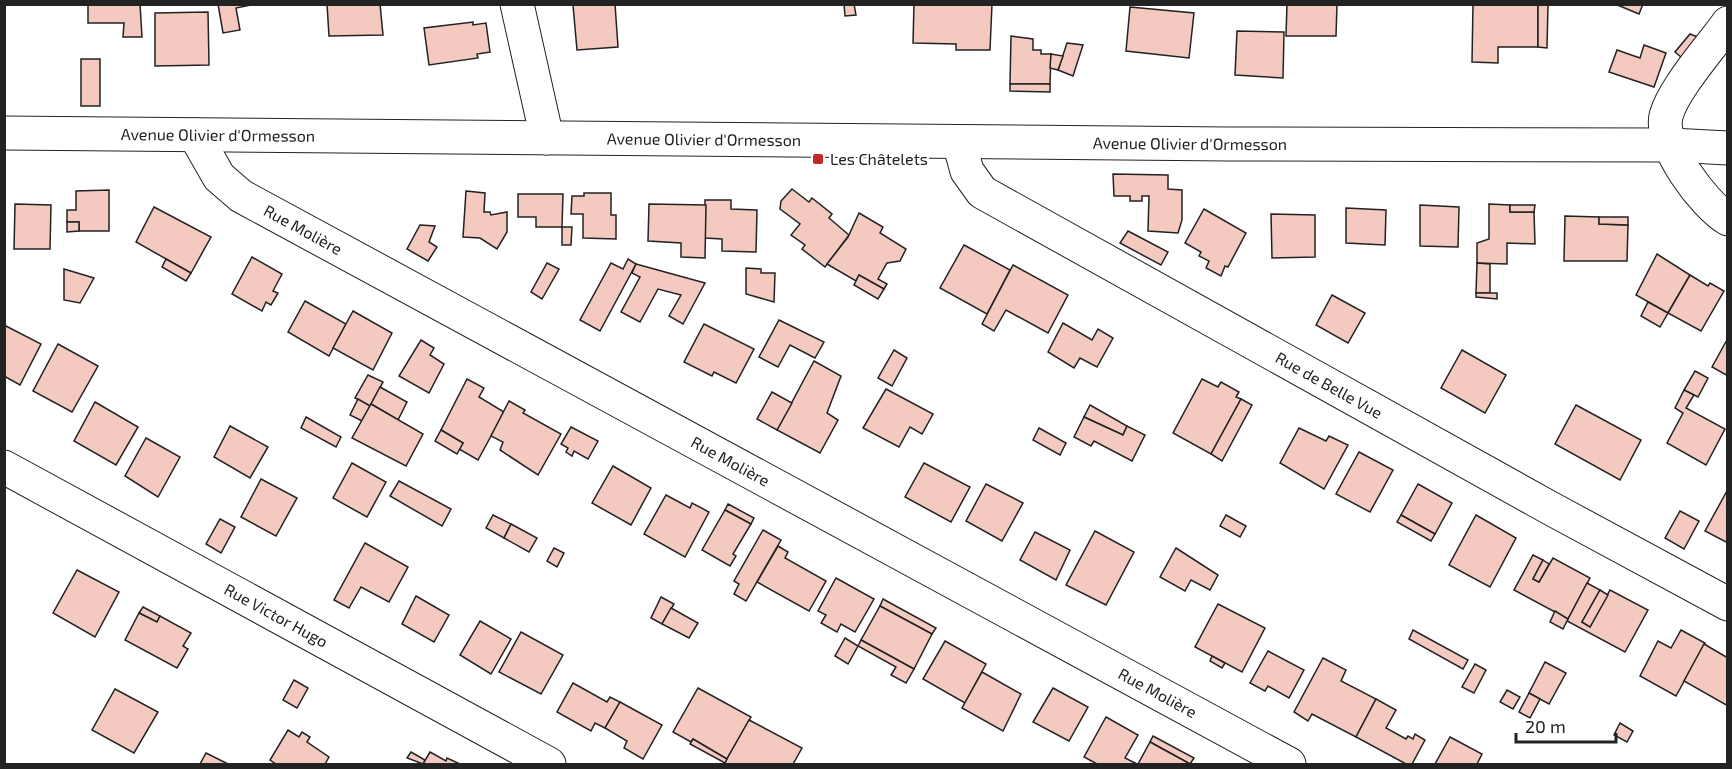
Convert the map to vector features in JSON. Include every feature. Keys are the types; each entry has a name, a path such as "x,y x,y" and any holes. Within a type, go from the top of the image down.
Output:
{"street":[{"path":"517,4 547,138"},
{"path":"1728,23 1674,97 1665,117 1671,145 1688,178 1718,213 1728,219"},
{"name":"Avenue Olivier d'Ormesson","path":"4,133 959,142 1671,145 1728,148"},
{"name":"Rue Molière","path":"195,135 219,177 241,196 1289,765"},
{"name":"Rue de Belle Vue","path":"959,142 968,171 981,192 1529,497 1728,604"},
{"name":"Rue Victor Hugo","path":"4,467 549,765"}],"building":[{"path":"88,4 140,4 142,37 123,37 124,23 88,23"},
{"path":"218,4 256,4 236,8 240,30 223,33"},
{"path":"327,4 380,4 383,35 329,36"},
{"path":"615,4 618,47 577,50 573,5"},
{"path":"844,4 854,4 856,15 845,16"},
{"path":"914,4 992,4 990,50 956,50 956,44 913,43"},
{"path":"1287,4 1337,4 1336,36 1286,36"},
{"path":"1473,4 1538,4 1538,47 1498,47 1498,63 1472,62"},
{"path":"1538,4 1548,4 1547,48 1538,47"},
{"path":"1615,4 1643,4 1639,14"},
{"path":"1130,7 1194,13 1189,58 1126,51"},
{"path":"208,12 209,65 155,66 155,13"},
{"path":"473,22 473,25 486,23 490,52 477,54 478,58 429,65 424,28"},
{"path":"1237,31 1284,32 1283,78 1235,75"},
{"path":"1690,34 1706,40 1688,63 1675,52"},
{"path":"1011,36 1033,39 1033,50 1041,50 1041,54 1051,54 1050,84 1010,84"},
{"path":"1067,43 1083,45 1073,76 1058,70"},
{"path":"1644,45 1666,53 1654,87 1609,72 1617,50 1640,58"},
{"path":"1051,54 1063,56 1058,70 1050,68"},
{"path":"81,59 100,59 100,106 81,106"},
{"path":"1010,84 1050,84 1050,92 1010,91"},
{"path":"1113,174 1168,175 1168,189 1182,190 1182,220 1178,233 1148,231 1149,196 1142,196 1142,201 1130,201 1130,196 1114,196"},
{"path":"792,189 809,202 812,198 832,214 829,218 849,235 825,267 802,249 805,245 791,235 800,224 780,209 781,201"},
{"path":"109,190 109,231 79,231 79,222 67,222 67,210 76,210 76,191"},
{"path":"466,191 485,193 484,212 490,212 491,215 507,212 507,232 497,249 480,238 463,237"},
{"path":"584,193 611,193 611,215 616,215 616,239 583,238 583,214 571,214 572,196 584,196"},
{"path":"518,194 563,194 562,227 536,227 536,217 518,217"},
{"path":"705,200 731,200 731,209 757,210 756,252 722,251 722,239 705,238"},
{"path":"15,204 51,205 50,249 14,249"},
{"path":"649,204 706,205 705,258 681,257 681,243 648,241"},
{"path":"1489,204 1510,205 1510,212 1534,212 1535,244 1507,243 1507,264 1477,263 1477,243 1489,239"},
{"path":"1420,205 1459,207 1458,247 1420,246"},
{"path":"1510,205 1535,205 1534,212 1510,212"},
{"path":"154,207 211,237 191,273 136,242"},
{"path":"1346,208 1386,210 1385,245 1346,243"},
{"path":"1204,209 1246,233 1221,276 1206,268 1209,261 1199,256 1201,252 1185,243"},
{"path":"859,213 883,227 880,233 906,249 900,261 887,263 878,279 887,284 884,289 859,275 856,281 827,264 848,237"},
{"path":"1271,214 1315,215 1315,257 1272,258"},
{"path":"1565,216 1599,217 1599,224 1628,225 1627,261 1564,261"},
{"path":"1599,217 1628,217 1628,225 1599,224"},
{"path":"67,222 79,222 79,231 67,232"},
{"path":"420,225 435,226 429,242 437,247 428,261 407,249"},
{"path":"562,227 572,227 571,245 562,245"},
{"path":"1128,231 1168,252 1161,265 1120,243"},
{"path":"964,245 1010,270 987,314 940,288"},
{"path":"1657,254 1690,275 1668,313 1636,295"},
{"path":"252,257 282,274 273,291 278,293 271,305 266,302 262,311 232,294"},
{"path":"166,259 191,273 186,281 162,267"},
{"path":"628,259 636,264 600,331 580,320 611,263 623,269"},
{"path":"547,263 559,269 542,299 531,292"},
{"path":"1477,263 1490,264 1490,293 1476,293"},
{"path":"636,264 705,283 683,324 669,316 681,295 658,289 640,322 621,312 640,277 632,273"},
{"path":"1013,265 1068,295 1048,333 1006,310 994,331 982,324"},
{"path":"746,268 761,269 761,273 775,273 774,302 746,294"},
{"path":"64,269 94,278 80,303 64,300"},
{"path":"859,275 884,289 878,299 854,285"},
{"path":"1690,275 1708,286 1710,283 1724,291 1701,331 1668,313"},
{"path":"1476,293 1497,293 1497,299 1476,297"},
{"path":"1332,295 1365,313 1348,343 1316,325"},
{"path":"305,301 346,324 329,356 288,332"},
{"path":"1648,302 1668,313 1660,327 1641,316"},
{"path":"353,311 392,333 373,370 333,348"},
{"path":"779,320 824,342 815,358 790,345 778,367 759,357"},
{"path":"1063,323 1092,340 1098,329 1113,338 1097,367 1080,358 1074,368 1048,352"},
{"path":"704,324 754,349 736,383 714,372 712,376 684,362"},
{"path":"4,325 41,344 20,385 4,376"},
{"path":"1728,338 1728,376 1712,367"},
{"path":"421,340 434,348 430,355 444,364 429,393 399,376"},
{"path":"58,344 98,366 72,412 33,391"},
{"path":"894,350 907,358 892,386 878,378"},
{"path":"1462,350 1506,375 1485,413 1441,388"},
{"path":"814,361 841,376 827,413 838,420 820,453 777,430"},
{"path":"1695,371 1708,378 1698,397 1684,390"},
{"path":"368,375 383,382 370,406 355,398"},
{"path":"467,379 484,388 479,397 504,412 478,460 459,449 463,443 441,430"},
{"path":"1202,379 1218,387 1221,382 1239,392 1236,397 1241,399 1211,454 1173,433"},
{"path":"380,387 407,402 398,420 371,404"},
{"path":"886,389 933,414 922,434 910,427 899,447 863,428"},
{"path":"1684,390 1694,395 1686,408 1725,429 1706,465 1667,443 1683,413 1675,408"},
{"path":"772,392 792,403 777,430 757,419"},
{"path":"358,399 370,406 362,421 350,415"},
{"path":"1241,399 1252,405 1222,461 1211,454"},
{"path":"509,401 525,410 523,413 561,434 538,475 500,450 503,442 491,436"},
{"path":"95,402 138,427 116,465 74,441"},
{"path":"371,404 423,434 406,466 352,438"},
{"path":"1090,405 1127,426 1123,435 1084,417"},
{"path":"1576,405 1641,440 1620,480 1555,444"},
{"path":"306,417 341,437 336,447 301,428"},
{"path":"1084,417 1123,435 1127,426 1145,435 1132,461 1094,441 1091,446 1074,437"},
{"path":"230,426 268,447 250,478 214,457"},
{"path":"571,427 598,441 588,459 574,451 572,456 566,452 568,448 561,444"},
{"path":"1039,428 1066,443 1060,455 1033,440"},
{"path":"1299,428 1326,441 1329,436 1348,445 1324,489 1280,463"},
{"path":"441,430 463,443 457,454 435,441"},
{"path":"146,438 180,457 158,497 125,476"},
{"path":"1359,452 1393,470 1370,512 1336,494"},
{"path":"352,463 386,482 367,517 333,498"},
{"path":"924,463 970,487 951,522 905,497"},
{"path":"613,466 651,488 631,525 592,503"},
{"path":"261,479 297,498 276,536 241,517"},
{"path":"399,481 451,509 442,526 390,496"},
{"path":"986,484 1023,503 1002,541 966,521"},
{"path":"1418,484 1452,503 1435,534 1401,515"},
{"path":"1728,489 1728,543 1705,531"},
{"path":"666,495 690,508 692,503 709,512 685,557 644,534"},
{"path":"728,504 754,518 751,524 725,510"},
{"path":"725,510 751,524 733,554 736,556 730,566 702,550"},
{"path":"1680,511 1699,521 1684,549 1665,538"},
{"path":"493,515 511,524 504,538 486,528"},
{"path":"1226,515 1246,526 1240,537 1220,526"},
{"path":"1401,515 1435,534 1431,541 1397,522"},
{"path":"1476,515 1516,538 1490,587 1449,565"},
{"path":"220,519 235,527 221,553 206,544"},
{"path":"511,524 537,538 529,552 504,538"},
{"path":"763,530 781,540 746,601 734,594 739,584 734,581"},
{"path":"1095,531 1134,552 1106,605 1066,585"},
{"path":"1035,532 1070,550 1056,580 1020,560"},
{"path":"365,543 408,567 389,602 361,587 349,608 334,600"},
{"path":"778,546 788,552 785,558 826,581 809,611 757,582"},
{"path":"554,548 564,553 557,567 547,561"},
{"path":"1176,548 1218,575 1210,590 1191,580 1185,591 1160,577"},
{"path":"1533,555 1543,560 1533,579 1539,582 1553,558 1590,578 1568,619 1514,590"},
{"path":"1543,560 1549,564 1539,582 1533,579"},
{"path":"77,570 119,592 95,637 53,613"},
{"path":"836,578 874,599 855,632 841,624 837,632 821,623 826,615 818,611"},
{"path":"1587,583 1600,590 1582,622 1590,627 1610,590 1648,610 1625,652 1567,621"},
{"path":"1600,590 1608,595 1590,627 1582,622"},
{"path":"416,596 449,615 434,642 402,624"},
{"path":"661,597 674,604 662,624 651,618"},
{"path":"883,599 936,628 932,634 880,606"},
{"path":"1218,604 1265,628 1242,672 1195,647"},
{"path":"880,606 932,634 914,669 861,640"},
{"path":"143,607 160,616 157,622 139,613"},
{"path":"671,608 698,623 689,638 662,624"},
{"path":"1555,611 1568,619 1563,629 1550,622"},
{"path":"139,613 157,622 160,616 191,633 183,646 188,649 177,668 125,640"},
{"path":"480,621 511,639 491,674 460,655"},
{"path":"1413,630 1468,660 1463,669 1409,639"},
{"path":"1681,630 1705,643 1676,696 1640,676 1658,641 1671,648"},
{"path":"521,632 563,655 541,694 499,672"},
{"path":"845,638 858,646 848,664 835,656"},
{"path":"861,640 914,669 906,683 891,675 896,667 858,646"},
{"path":"945,641 986,664 965,703 923,679"},
{"path":"1704,644 1728,658 1728,706 1684,681"},
{"path":"1268,651 1304,670 1289,698 1268,686 1265,691 1250,683"},
{"path":"1212,656 1225,663 1222,668 1210,661"},
{"path":"1323,658 1346,670 1341,681 1376,699 1356,737 1312,714 1308,721 1294,712"},
{"path":"1545,662 1566,673 1549,704 1529,693"},
{"path":"1475,664 1486,670 1474,693 1462,687"},
{"path":"982,672 1021,694 1003,731 962,708"},
{"path":"294,680 308,688 297,708 283,700"},
{"path":"573,683 607,702 610,697 620,702 605,728 595,723 591,731 557,712"},
{"path":"698,688 751,717 727,759 693,739 691,742 673,732"},
{"path":"1053,688 1088,707 1069,741 1033,722"},
{"path":"115,689 158,712 134,753 92,730"},
{"path":"1507,690 1520,697 1513,709 1500,702"},
{"path":"1529,693 1540,699 1530,718 1519,712"},
{"path":"1376,699 1396,710 1386,728 1406,739 1408,736 1413,739 1415,734 1425,740 1412,764 1406,764 1356,737"},
{"path":"620,702 662,725 643,759 624,748 627,741 605,728"},
{"path":"1106,717 1138,735 1125,758 1137,764 1097,764 1084,757"},
{"path":"749,720 802,748 793,764 724,764"},
{"path":"1620,723 1633,731 1627,742 1614,735"},
{"path":"288,730 299,737 302,732 310,737 307,742 329,757 325,764 276,764 270,760"},
{"path":"1153,736 1194,758 1190,764 1150,742"},
{"path":"1450,737 1482,754 1477,764 1435,764"},
{"path":"693,739 727,759 725,763 690,744"},
{"path":"1150,742 1190,764 1138,764"},
{"path":"411,752 425,760 423,764 407,758"},
{"path":"430,752 446,761 447,758 460,764 423,764"},
{"path":"206,753 228,764 200,764"}],"place":[{"name":"Les Châtelets","path":"818,159"}]}
